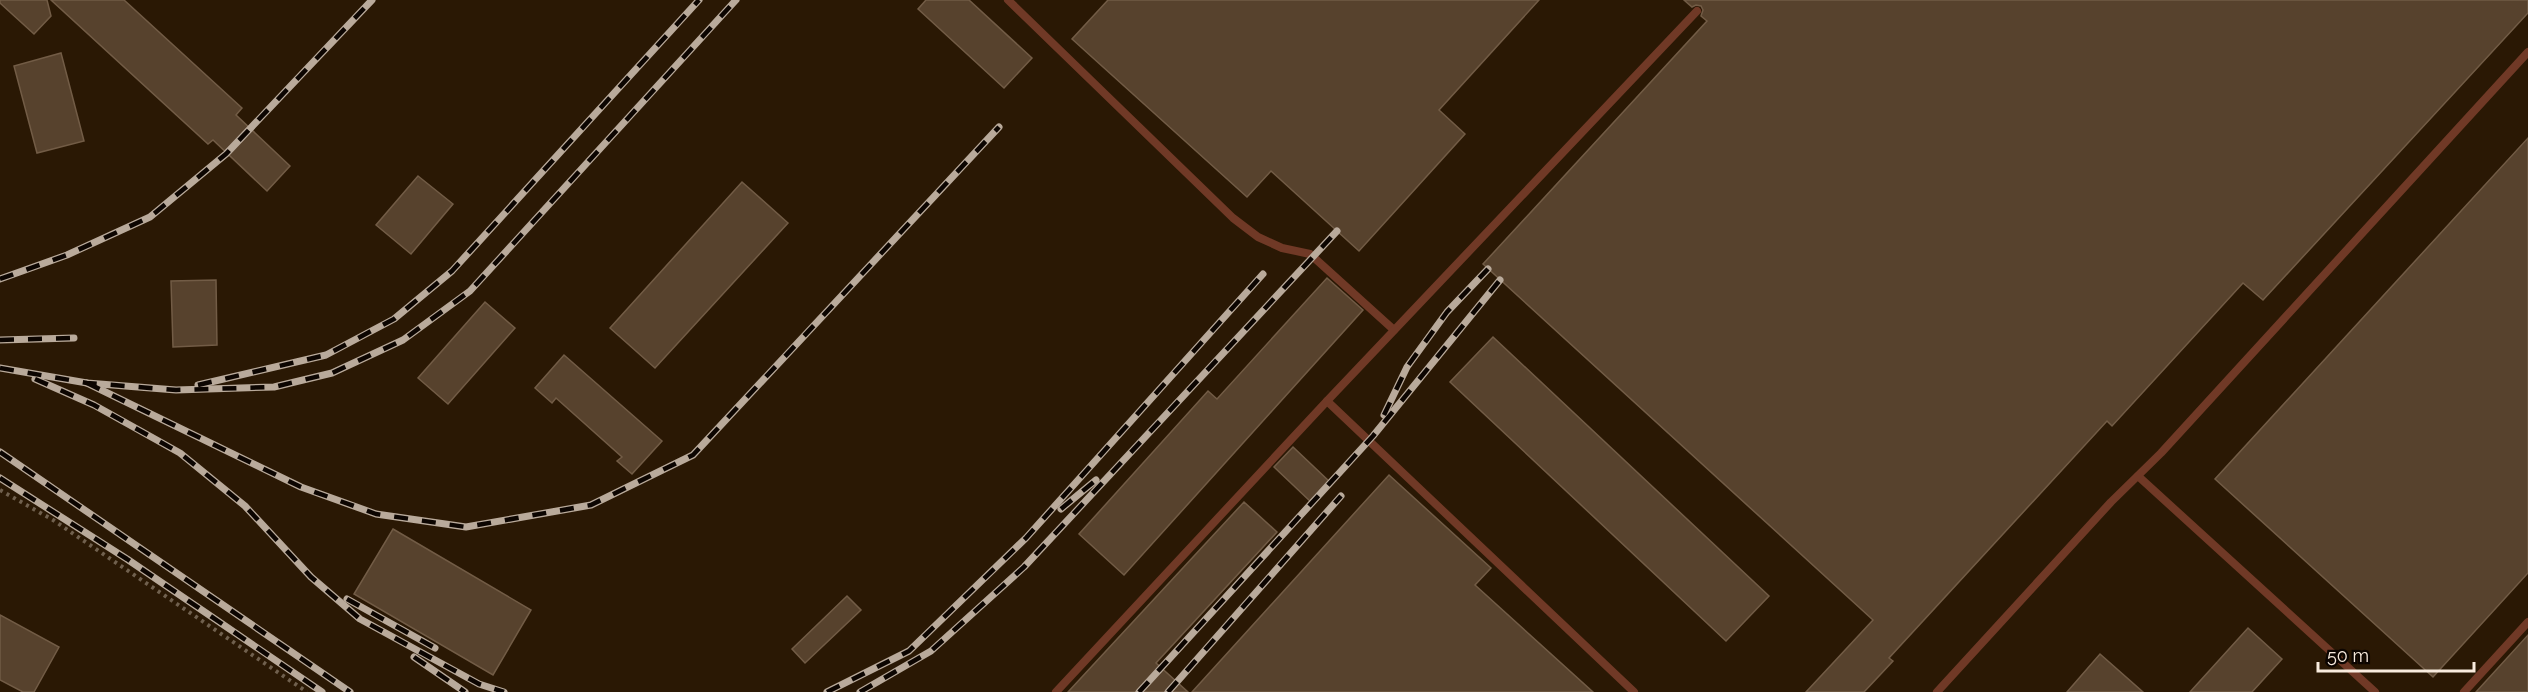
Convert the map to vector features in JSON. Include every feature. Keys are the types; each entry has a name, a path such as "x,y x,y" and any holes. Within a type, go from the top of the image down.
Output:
{"lane":[{"path":"1008,0 1233,218 1258,237 1282,248 1310,254 1394,330"},
{"path":"1056,692 1327,401 1697,11"},
{"path":"1937,692 2111,502 2169,445 2528,52"},
{"path":"1327,401 1634,692"},
{"path":"2138,476 2375,692"},
{"path":"2464,692 2528,622"}],"path":[{"path":"0,490 62,527 307,692"}],"building":[{"path":"0,0 47,0 51,16 34,34 0,3"},
{"path":"51,0 124,0 242,108 236,115 290,166 267,191 213,140 208,144"},
{"path":"926,0 969,0 1032,58 1004,88 918,9"},
{"path":"1108,0 1539,0 1439,110 1465,134 1359,251 1271,171 1247,197 1072,39"},
{"path":"1684,0 2528,0 2528,13 2263,300 2243,283 2112,426 2107,421 1889,658 1893,661 1864,692 1806,692 1873,620 1483,264 1707,21 1701,16 1703,10 1701,6 1692,7"},
{"path":"61,53 84,141 37,153 14,66"},
{"path":"2528,138 2528,573 2433,677 2215,479"},
{"path":"418,176 453,204 411,254 376,225"},
{"path":"742,182 788,223 655,368 610,328"},
{"path":"1327,278 1363,310 1124,575 1079,534 1208,391 1217,399"},
{"path":"216,280 217,345 173,347 171,281"},
{"path":"485,302 515,328 448,404 418,378"},
{"path":"1493,337 1769,596 1726,641 1450,382"},
{"path":"564,355 662,441 632,474 617,461 622,457 556,398 552,403 535,388"},
{"path":"1293,447 1331,483 1312,503 1274,467"},
{"path":"1389,475 1491,568 1475,585 1593,692 1192,692"},
{"path":"1244,502 1277,532 1156,663 1188,692 1068,692"},
{"path":"393,529 531,610 493,675 354,594"},
{"path":"847,596 861,610 805,663 792,649"},
{"path":"0,615 59,647 34,692 23,692 0,680"},
{"path":"2248,628 2282,659 2252,692 2190,692"},
{"path":"2528,635 2528,692 2476,692"},
{"path":"2100,654 2143,692 2067,692"}],"railway":[{"path":"0,279 67,255 150,217 226,154 372,0"},
{"path":"198,385 326,355 394,319 452,271 699,0"},
{"path":"0,368 87,383 176,390 274,387 332,373 403,340 470,291 736,0"},
{"path":"87,383 301,487 376,514 466,527 591,505 693,455 999,127"},
{"path":"860,692 931,651 1024,567 1337,231"},
{"path":"1384,415 1407,367 1447,312 1488,269"},
{"path":"827,692 909,651 1026,538 1263,274"},
{"path":"1139,692 1373,436 1500,280"},
{"path":"0,340 74,338"},
{"path":"35,379 94,405 180,453 245,506 311,577 360,619 479,684 504,692"},
{"path":"0,452 350,692"},
{"path":"0,478 127,559 322,692"},
{"path":"1061,509 1096,480"},
{"path":"1168,692 1341,496"},
{"path":"347,599 435,648"},
{"path":"414,657 465,692"}]}
